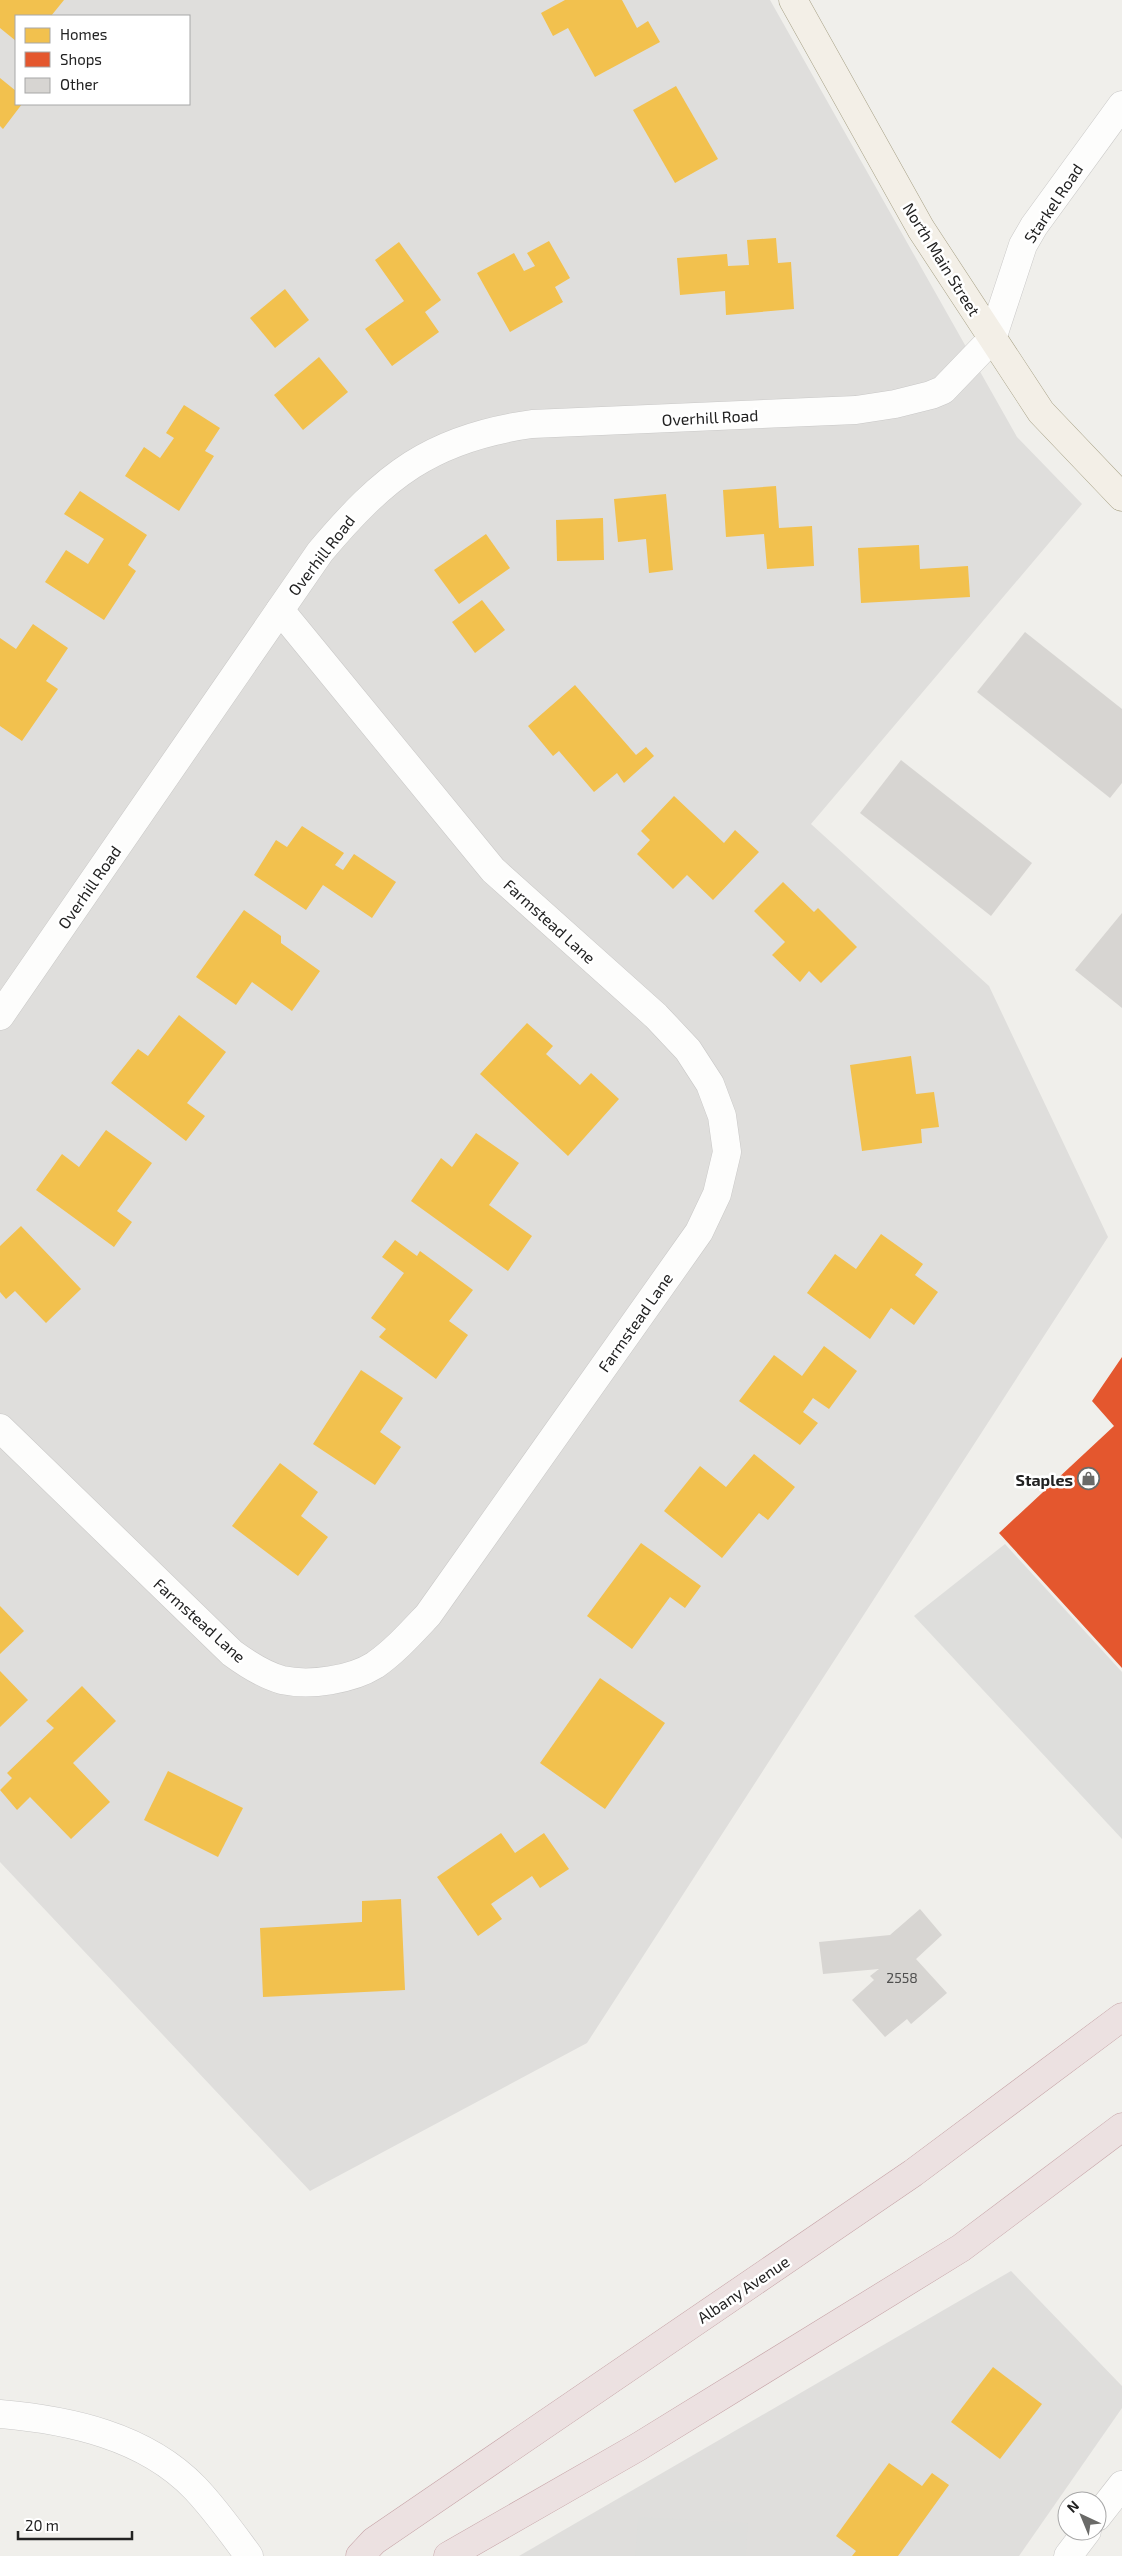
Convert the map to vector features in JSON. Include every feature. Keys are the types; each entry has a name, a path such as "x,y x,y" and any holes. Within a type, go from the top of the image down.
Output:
{"highway":[{"name":"Albany Avenue","path":"360,2556 382,2535 913,2173 1122,2017"},
{"path":"448,2556 638,2447 962,2248 1122,2127"}],"main road":[{"name":"North Main Street","path":"793,0 921,230 992,339 1041,412 1122,497"}],"street":[{"name":"Starkel Road","path":"992,339 1023,245 1034,226 1122,105"},
{"name":"Overhill Road","path":"0,1016 320,552 353,513 388,481 425,457 459,440 494,430 532,424 856,410 895,404 943,390 992,339"},
{"name":"Farmstead Lane","path":"0,1428 232,1653 254,1668 283,1680 313,1682 344,1678 374,1666 403,1643 428,1615 698,1232 717,1194 727,1152 722,1116 710,1084 688,1050 656,1016 493,870 280,610"},
{"path":"0,2414 38,2418 116,2437 146,2452 174,2469 195,2488 249,2556"},
{"path":"1107,2504 1122,2485"},
{"path":"1068,2556 1079,2541"}],"shaded area":[{"path":"0,0 770,0 1017,437 1082,504 811,824 989,986 1108,1237 587,2043 310,2191 0,1862"},
{"path":"1005,1544 1122,1672 1122,1839 914,1616"},
{"path":"1011,2271 1122,2386 1122,2408 1064,2491 1057,2491 1057,2501 1019,2556 519,2556"},
{"path":"638,2517 748,2523 746,2556 635,2556"}],"building: Homes":[{"path":"0,0 64,0 52,15 15,15 15,40 0,28"},
{"path":"565,0 622,0 637,28 648,21 660,42 595,77 568,28 553,36 541,13"},
{"path":"0,78 15,90 15,105 21,105 3,129 0,126"},
{"path":"676,86 718,159 675,183 633,110"},
{"path":"776,238 778,263 791,262 794,309 726,315 725,291 680,295 677,258 727,254 728,266 749,265 747,240"},
{"path":"549,241 570,278 555,287 563,302 510,332 477,273 514,253 524,271 535,266 527,253"},
{"path":"399,242 441,300 425,312 439,332 392,366 365,329 404,301 375,260"},
{"path":"285,289 309,320 275,348 250,318"},
{"path":"319,357 348,392 303,430 274,395"},
{"path":"184,405 220,428 205,451 214,456 179,511 125,476 144,447 160,458 174,438 166,433"},
{"path":"776,486 779,528 812,526 814,566 767,569 764,534 726,537 723,490"},
{"path":"80,491 147,535 128,565 136,571 104,620 45,582 66,550 88,564 104,539 64,514"},
{"path":"666,494 673,570 649,573 646,539 618,542 614,499"},
{"path":"603,518 604,560 557,561 556,520"},
{"path":"486,534 510,568 459,604 434,570"},
{"path":"919,545 920,569 968,566 970,597 861,603 858,548"},
{"path":"482,600 505,630 475,653 452,622"},
{"path":"33,624 68,648 46,681 58,689 22,741 0,726 0,638 16,649"},
{"path":"575,685 636,755 646,747 654,756 624,783 617,773 594,792 559,751 553,756 528,726"},
{"path":"674,796 724,843 735,830 759,852 713,900 687,875 673,889 637,854 650,840 641,831"},
{"path":"302,826 344,853 335,865 343,870 354,854 396,882 372,918 323,885 306,910 254,875 276,840 287,847"},
{"path":"783,882 814,912 818,908 857,947 821,983 809,971 800,982 772,955 785,942 754,911"},
{"path":"244,910 281,936 281,943 320,971 292,1011 252,982 236,1005 196,977"},
{"path":"179,1015 226,1052 187,1103 205,1116 186,1141 111,1083 138,1049 148,1056"},
{"path":"527,1023 553,1046 546,1054 580,1085 591,1073 619,1099 568,1156 480,1074"},
{"path":"911,1056 916,1094 934,1092 939,1127 921,1129 922,1143 862,1151 850,1065"},
{"path":"106,1130 152,1163 117,1211 132,1222 114,1247 36,1190 62,1154 79,1167"},
{"path":"476,1133 519,1163 489,1205 532,1236 508,1271 411,1201 441,1158 452,1167"},
{"path":"21,1226 81,1289 46,1323 15,1291 6,1299 0,1292 0,1246"},
{"path":"881,1234 923,1264 915,1275 938,1292 914,1325 891,1308 870,1339 807,1293 835,1254 856,1269"},
{"path":"395,1240 417,1256 420,1251 473,1290 449,1321 468,1335 436,1379 379,1337 386,1329 371,1318 404,1273 382,1257"},
{"path":"824,1346 857,1371 829,1409 813,1398 803,1412 818,1423 800,1445 739,1401 774,1355 802,1376"},
{"path":"361,1370 403,1398 380,1432 401,1447 375,1485 313,1444"},
{"path":"754,1454 795,1487 768,1520 759,1513 722,1558 664,1511 700,1466 726,1487"},
{"path":"280,1463 318,1492 301,1516 328,1537 298,1576 232,1526"},
{"path":"641,1543 701,1586 685,1608 670,1597 632,1649 587,1616"},
{"path":"0,1606 24,1631 0,1654"},
{"path":"0,1671 28,1700 0,1727"},
{"path":"600,1678 665,1723 605,1809 540,1763"},
{"path":"82,1686 116,1721 73,1763 110,1802 71,1839 30,1797 17,1810 0,1790 12,1778 7,1773 54,1728 46,1721"},
{"path":"168,1771 243,1808 218,1857 144,1820"},
{"path":"501,1833 515,1853 544,1833 569,1869 540,1888 532,1876 491,1904 502,1919 478,1936 437,1877"},
{"path":"401,1899 405,1990 263,1997 260,1928 362,1922 362,1901"},
{"path":"993,2367 1042,2404 1000,2459 951,2422"},
{"path":"889,2463 922,2486 932,2473 949,2485 898,2556 852,2556 856,2551 836,2536"}],"building: Shops":[{"name":"Staples","path":"1122,1357 1122,1668 999,1533 1114,1426 1092,1401"}],"building: Other":[{"path":"1025,632 1122,709 1122,783 1110,798 977,692"},
{"path":"901,760 1032,863 991,916 860,813"},
{"path":"1122,913 1122,1008 1075,970"},
{"path":"920,1909 942,1935 916,1959 947,1993 911,2024 907,2019 885,2037 852,2000 874,1980 870,1976 879,1969 823,1974 819,1942 890,1935"}],"place":[{"name":"Staples","path":"1089,1479"}]}
